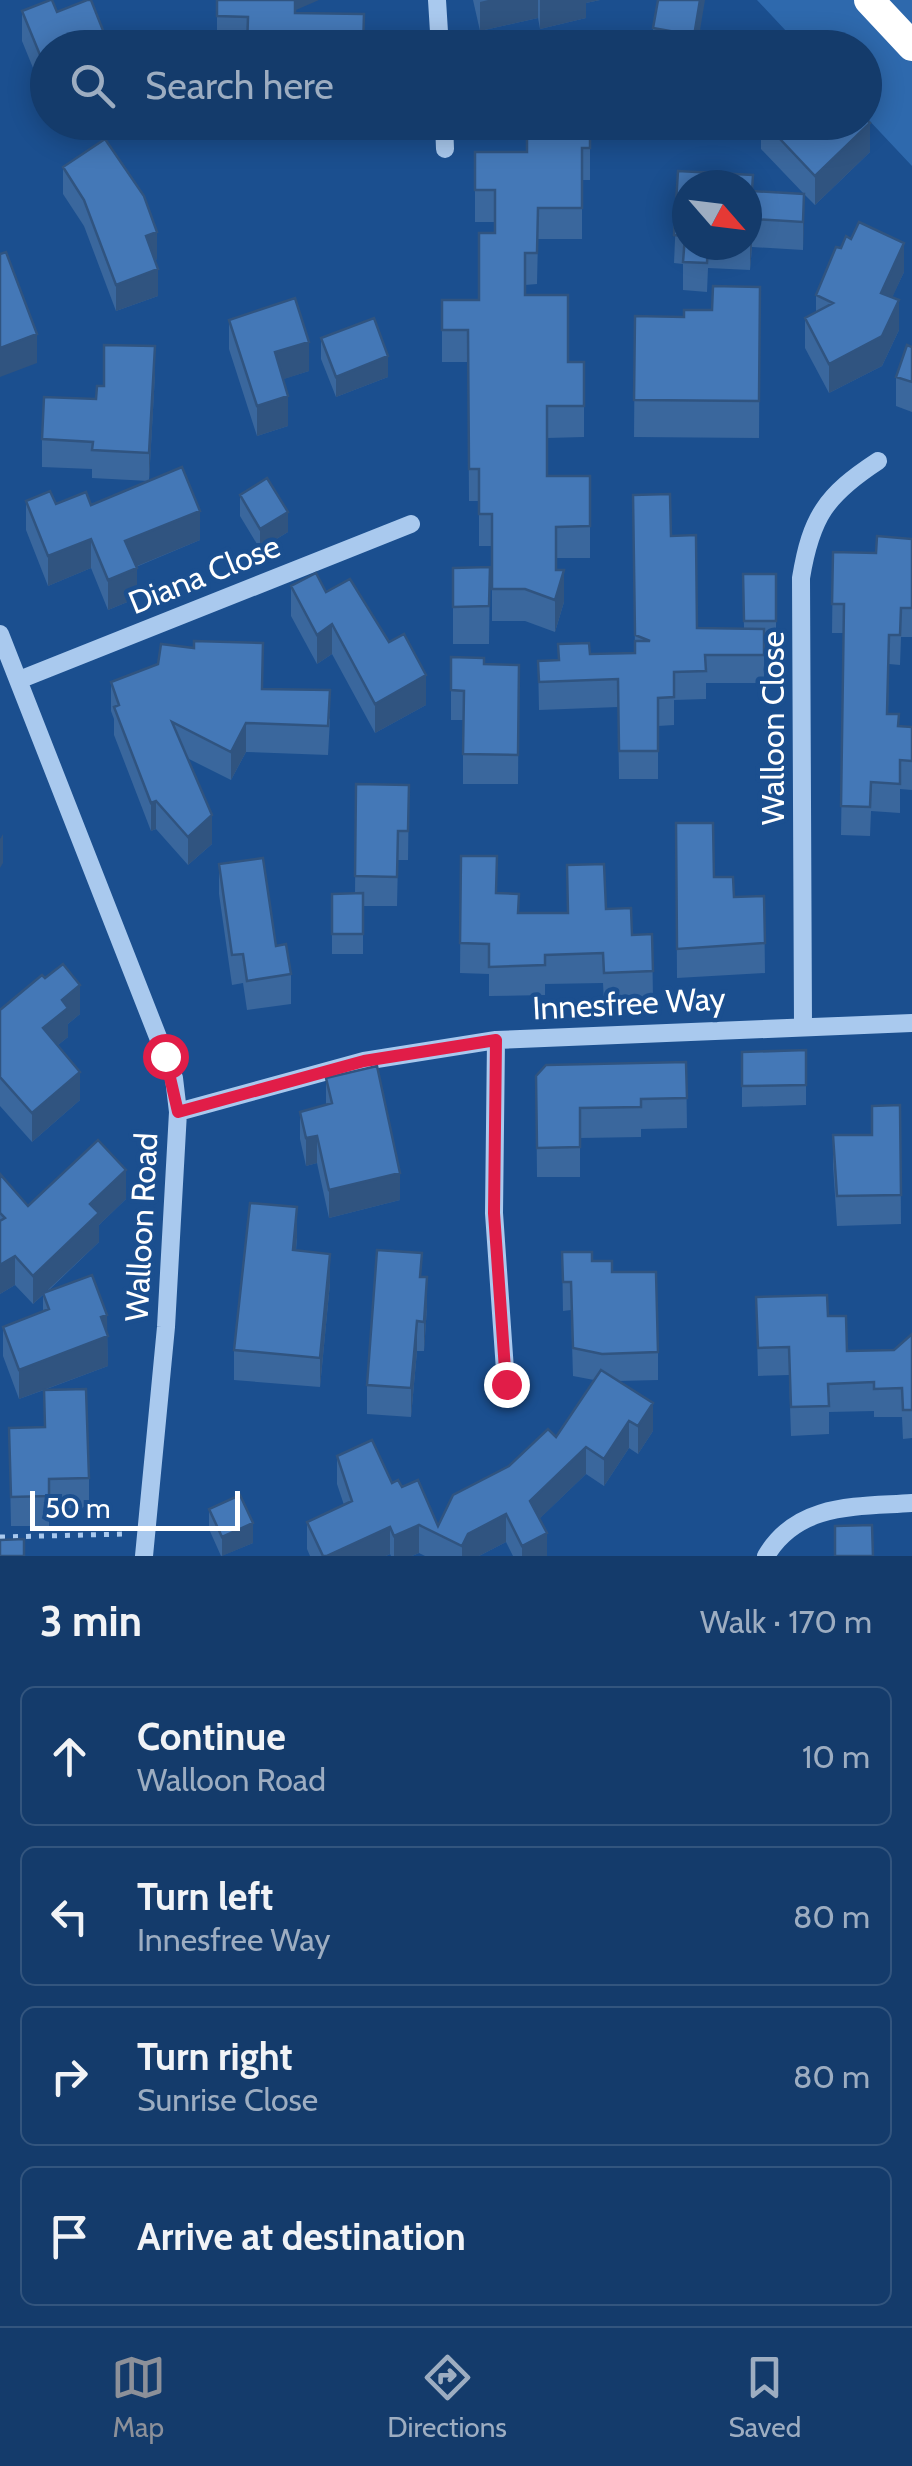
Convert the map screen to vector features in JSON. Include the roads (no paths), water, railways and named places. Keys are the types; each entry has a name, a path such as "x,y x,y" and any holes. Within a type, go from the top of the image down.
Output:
{"highway":[{"path":"869,0 912,46"}],"street":[{"path":"437,0 439,30"},
{"path":"445,140 446,149"},
{"name":"Walloon Close","path":"804,1025 802,578 808,541 819,512 842,484 878,461"},
{"name":"Diana Close","path":"18,680 412,524"},
{"name":"Walloon Road","path":"0,634 169,1067 178,1112 166,1327 144,1556"},
{"name":"Innesfree Way","path":"178,1112 364,1061 496,1040 912,1023"},
{"path":"496,1040 494,1213 506,1384"},
{"path":"766,1556 797,1522 820,1510 912,1503"}]}
